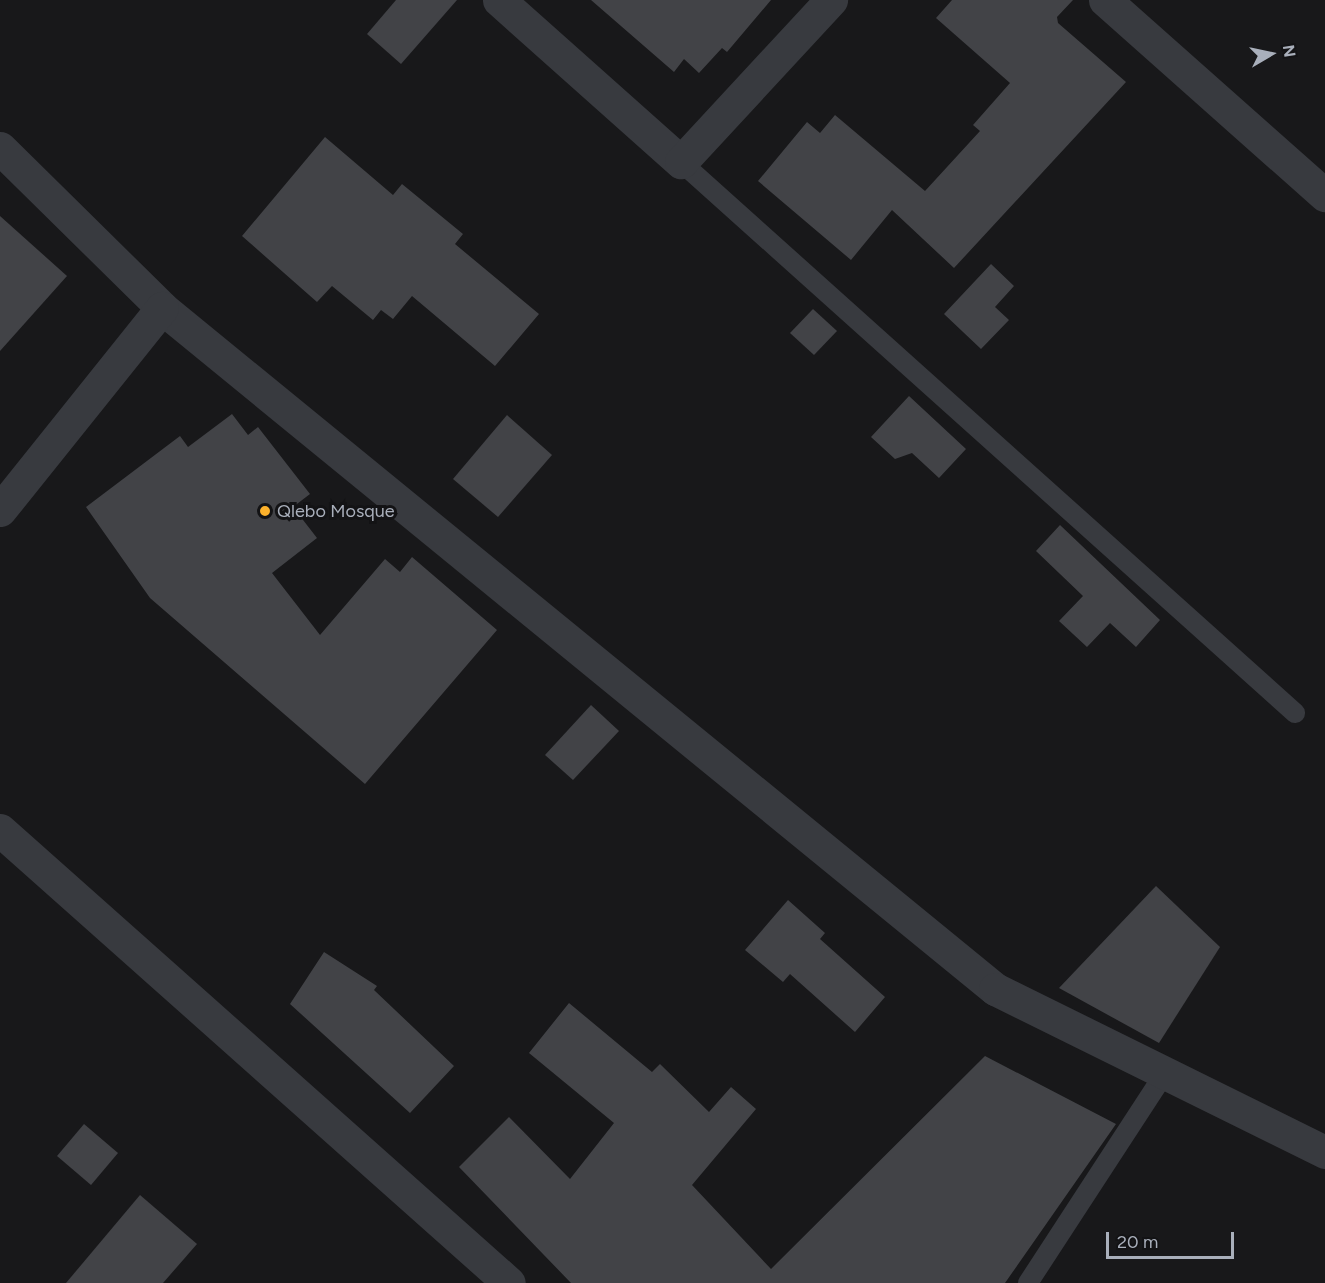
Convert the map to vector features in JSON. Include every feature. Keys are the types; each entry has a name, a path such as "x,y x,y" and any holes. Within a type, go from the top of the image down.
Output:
{"street":[{"path":"500,0 681,162 831,0"},
{"path":"1105,0 1325,195"},
{"path":"0,148 162,308 995,989 1325,1152"},
{"path":"0,510 162,308"},
{"path":"0,830 509,1283"}],"lane":[{"path":"681,162 1295,713"},
{"path":"1028,1283 1165,1073"}],"building":[{"path":"396,0 457,0 401,64 367,34"},
{"path":"591,0 771,0 727,52 722,48 699,73 684,59 674,72"},
{"path":"952,0 1073,0 1057,17 1058,23 1126,82 954,268 892,210 851,260 758,181 807,122 820,133 835,115 925,191 980,131 973,125 1010,83 936,18"},
{"path":"325,137 393,195 402,184 463,234 455,244 539,314 495,366 412,296 393,319 381,310 373,320 332,286 317,302 242,236"},
{"path":"0,216 67,276 0,351"},
{"path":"991,264 1014,286 995,307 1009,320 981,349 944,314"},
{"path":"813,309 837,331 814,355 790,333"},
{"path":"909,396 966,449 939,478 912,453 895,459 871,437"},
{"path":"232,414 248,435 258,427 310,494 293,507 317,538 272,573 320,635 385,559 400,572 412,557 497,630 365,784 150,598 86,507 180,436 188,447"},
{"path":"507,415 552,455 498,517 453,479"},
{"path":"1060,525 1160,620 1136,647 1110,623 1087,647 1059,621 1083,596 1036,551"},
{"path":"591,705 619,731 573,780 545,755"},
{"path":"1156,886 1220,947 1159,1043 1059,988"},
{"path":"788,900 825,933 820,939 885,997 855,1032 790,974 783,982 745,950"},
{"path":"324,952 377,986 374,990 454,1066 410,1113 290,1004"},
{"path":"569,1003 652,1072 660,1064 709,1112 731,1087 756,1109 692,1185 771,1269 985,1056 1116,1124 1005,1283 571,1283 459,1167 509,1117 570,1179 614,1123 529,1053"},
{"path":"84,1124 118,1153 91,1185 57,1156"},
{"path":"140,1195 197,1244 163,1283 66,1283"}],"place":[{"name":"Qlebo Mosque","path":"265,511"}]}
